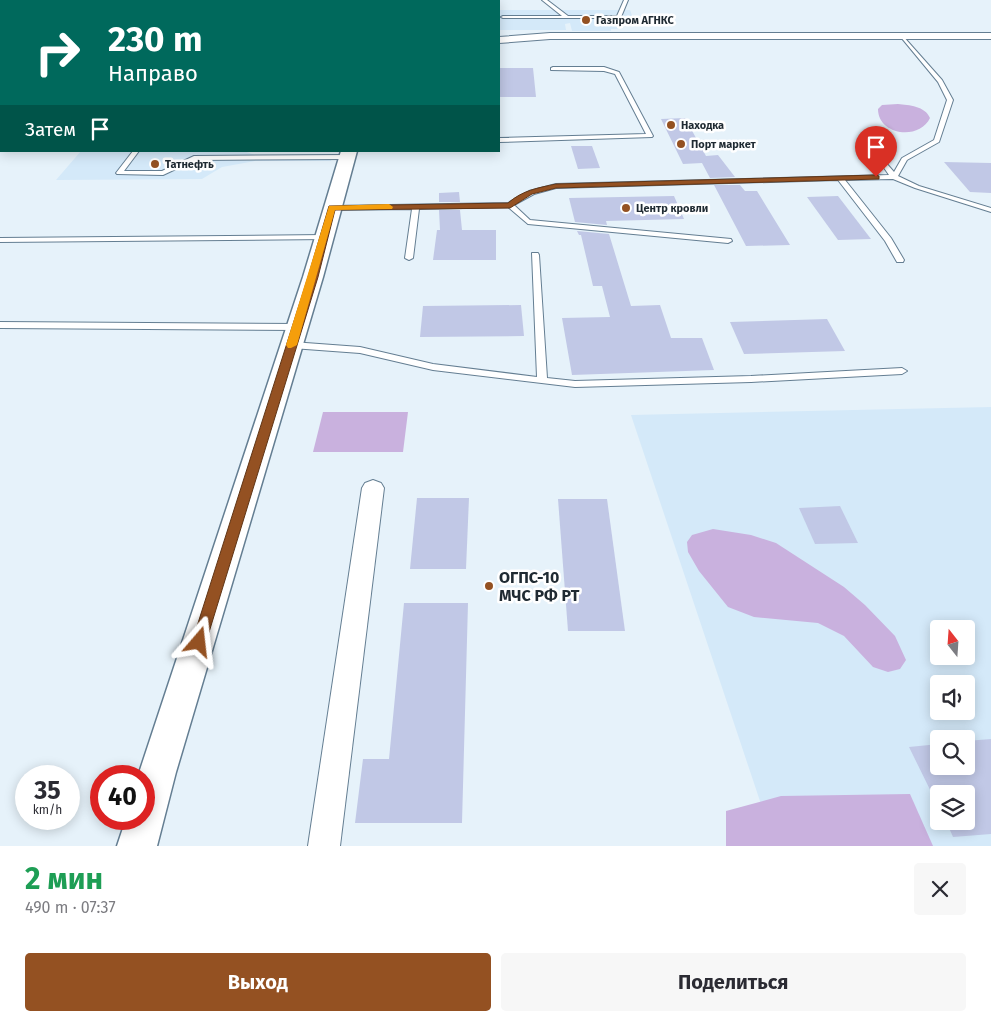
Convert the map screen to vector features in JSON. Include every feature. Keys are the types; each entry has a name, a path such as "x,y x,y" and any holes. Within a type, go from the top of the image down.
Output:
{"street":[{"path":"500,40 550,36 991,36"},
{"path":"137,846 348,154"},
{"path":"324,846 373,488"}],"lane":[{"path":"544,0 567,17"},
{"path":"503,17 619,17 626,0"},
{"path":"894,177 904,159 937,141 950,100 940,81 902,36"},
{"path":"500,140 650,136 617,73 604,69 553,69"},
{"path":"135,152 119,173 163,173 194,158 348,154"},
{"path":"885,165 894,177"},
{"path":"332,208 510,205 521,196 530,192 556,186 894,177 918,187 991,210"},
{"path":"840,178 888,240 900,260"},
{"path":"510,205 528,222 728,241"},
{"path":"408,258 416,206"},
{"path":"0,240 324,236"},
{"path":"535,255 542,380"},
{"path":"0,326 294,336 433,367 575,384 750,379 902,371"}],"shaded area":[{"path":"500,10 630,10 635,24 618,24 619,29 611,29 611,31 572,31 570,23 565,24 566,30 500,30"},
{"path":"898,104 921,109 930,118 925,125 917,130 900,132 892,129 885,125 880,118 878,109 882,105"},
{"name":"Татнефть","path":"80,152 247,152 257,156 333,155 331,161 255,161 222,167 202,179 56,180"},
{"path":"991,407 991,846 775,846 631,415"},
{"path":"323,412 408,412 403,452 313,452"},
{"path":"713,529 751,535 776,543 844,587 865,605 895,636 906,660 900,669 888,672 873,667 844,636 818,623 754,617 728,607 699,571 688,552 687,542 692,535"},
{"path":"910,794 933,846 726,846 726,811 781,796"}],"building":[{"path":"500,68 533,68 536,97 500,97"},
{"path":"685,118 706,156 718,155 735,177 710,178 702,163 683,164 661,119"},
{"path":"571,146 592,146 600,168 578,169"},
{"path":"944,162 991,163 991,193 970,192"},
{"path":"714,185 740,185 745,191 757,191 790,245 746,246"},
{"path":"459,192 460,202 439,202 439,193"},
{"name":"Центр кровли","path":"674,196 684,219 606,221 607,225 575,222 569,198"},
{"path":"838,196 871,239 838,240 807,197"},
{"path":"439,210 460,210 462,230 496,230 496,260 433,260 437,230 440,230"},
{"path":"577,231 609,234 631,306 660,305 671,338 702,338 714,370 572,375 562,318 610,317 602,286 593,286 581,235"},
{"path":"521,305 524,336 420,337 423,306"},
{"path":"827,319 845,351 744,354 730,322"},
{"path":"417,498 469,498 466,569 410,569"},
{"path":"558,499 607,499 625,631 568,631"},
{"path":"840,506 858,543 815,544 799,508"},
{"path":"404,603 468,603 462,823 355,823 363,759 389,759"},
{"path":"991,739 991,834 953,837 950,830 975,830 975,785 930,785 930,790 909,747 930,745 930,775 975,775 975,740"}],"slow traffic":[{"path":"291,345 313,277 332,208 389,207"}],"place":[{"name":"Газпром АГНКС","path":"586,20"},
{"name":"Находка","path":"671,125"},
{"name":"Порт маркет","path":"681,144"},
{"name":"Татнефть","path":"155,164"},
{"name":"Центр кровли","path":"626,208"},
{"name":"ОГПС-10 МЧС РФ РТ","path":"489,586"}],"route":[{"path":"199,642 313,277 332,208 510,205 521,196 530,192 556,186 876,177"}]}
